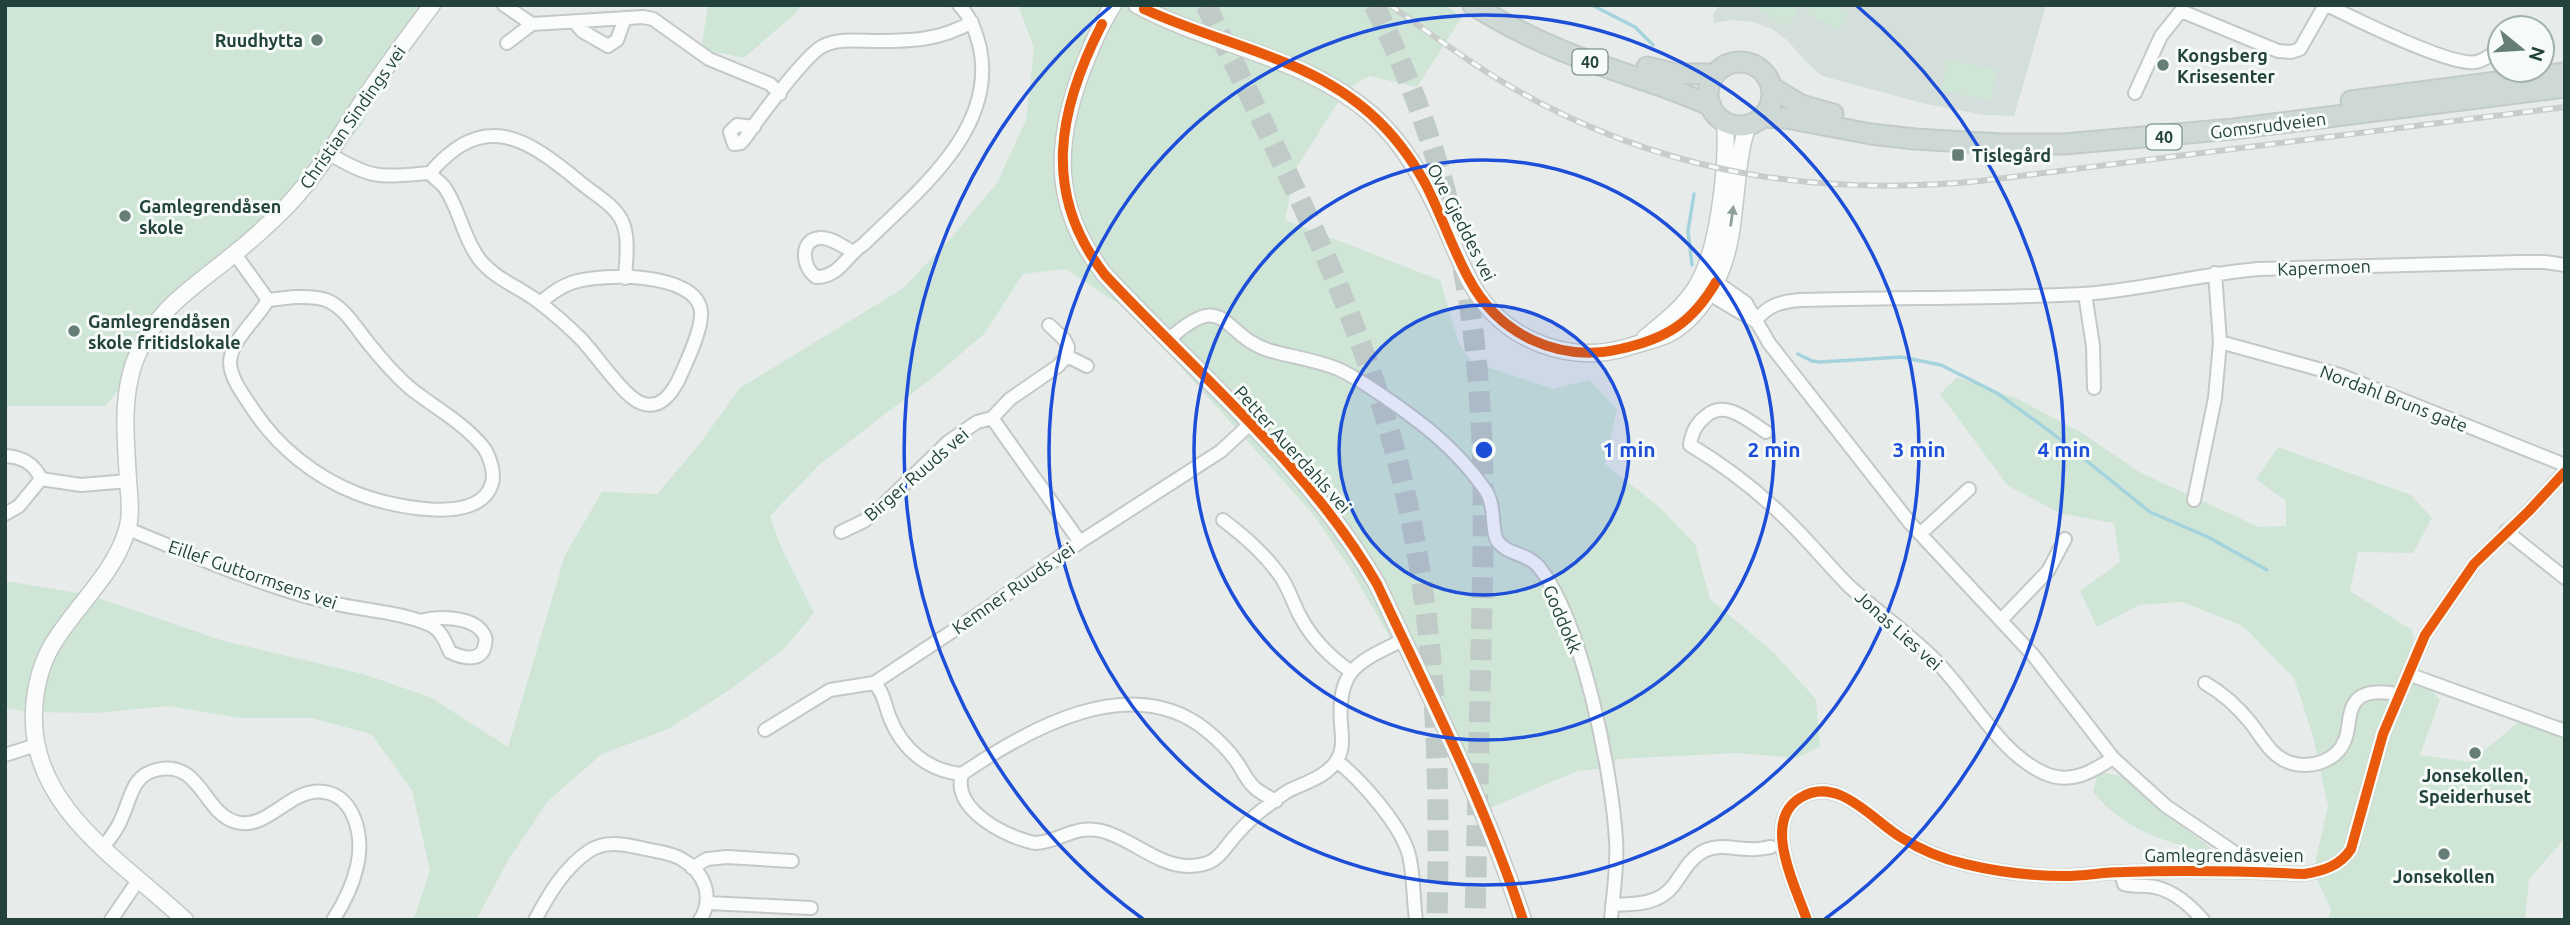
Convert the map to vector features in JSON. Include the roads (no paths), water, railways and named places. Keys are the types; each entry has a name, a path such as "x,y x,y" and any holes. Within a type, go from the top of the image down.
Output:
{"main road":[{"name":"40","path":"1474,5 1528,35 1574,56 1669,87 1711,106 1725,122 1741,125 1755,120"},
{"name":"40","path":"1498,5 1579,44 1654,69 1685,75 1714,74 1731,63 1746,62 1759,68 1769,79 1771,87"},
{"name":"Gomsrudveien","path":"1771,87 1787,99 1810,109 1874,122 1944,129 2035,132 2196,121 2565,73"},
{"path":"1711,106 1709,89 1714,74"},
{"path":"1755,120 1770,106 1771,87"},
{"name":"Gomsrudveien","path":"1755,120 1797,119 1871,134 1967,144 2064,144 2221,131 2565,87"}],"street":[{"name":"Christian Sindings vei","path":"186,920 103,847 66,811 54,794 36,745 34,702 40,674 46,657 117,555 128,529 125,407 127,388 142,343 174,300 235,254 288,205 432,5"},
{"path":"504,5 532,24"},
{"path":"852,251 864,244 942,165 963,138 977,101 982,71 981,55 972,22 959,5"},
{"name":"Petter Auerdahls vei","path":"1112,5 1092,45 1067,116 1061,166 1065,196 1076,230 1105,275 1250,424 1346,535 1377,584 1478,800 1523,920"},
{"name":"Ove Gjeddes vei","path":"1137,5 1181,25 1299,68 1334,86 1372,115 1400,145 1423,180 1476,292 1488,308 1511,328 1542,345 1571,352 1603,352 1639,342 1708,284 1727,248 1738,166 1755,120"},
{"path":"2135,93 2161,36 2181,11 2278,51 2291,52 2300,49 2326,5 2390,36 2460,61 2474,63 2486,58"},
{"path":"507,43 532,24 643,17 653,19 709,59 770,84 780,94"},
{"path":"575,22 582,31 608,46 617,40 625,18"},
{"path":"754,127 803,63 822,46 848,41 943,36 972,22"},
{"name":"Ove Gjeddes vei","path":"1708,284 1725,160 1725,122"},
{"path":"328,153 356,169 376,176 430,173 457,146 473,139 490,136 522,141 612,207 622,220 625,236 625,278"},
{"path":"430,173 445,188 472,249 482,262 500,279 540,303 579,337 611,373 622,390 643,404 659,404 677,384 694,341 701,310 686,290 670,283 625,278 601,278 571,283 540,303"},
{"path":"235,254 268,300"},
{"name":"Kapermoen","path":"1755,321 1769,306 1793,300 2085,294 2215,273 2258,269 2519,262 2565,265"},
{"path":"2194,500 2215,398 2220,342 2215,273"},
{"path":"1708,284 1746,303 1777,354 1920,534 2002,619 2113,758 2166,806 2263,872"},
{"path":"2085,294 2093,346 2094,388"},
{"path":"315,297 334,304 405,383 447,413 486,450 492,468 492,482 487,494 467,507 410,508 358,494 337,485 296,457 266,429 233,375 230,362 238,342 268,300 315,297"},
{"name":"Goddokk","path":"1168,340 1192,320 1215,316 1230,323 1250,341 1264,348 1343,371 1432,430 1454,451 1486,491 1493,509 1496,540 1504,547 1530,558 1541,569 1563,612 1580,657 1610,791 1617,849 1611,920"},
{"path":"1049,325 1064,339 1068,346 1067,356 1087,366"},
{"name":"Nordahl Bruns gate","path":"2220,342 2340,375 2565,465"},
{"name":"Birger Ruuds vei","path":"841,531 872,515 948,442 977,422 992,418 1010,398 1058,366 1067,356"},
{"name":"Jonas Lies vei","path":"1766,432 1733,412 1714,410 1698,423 1690,445 1715,460 1774,510 1850,587 1931,655 2002,740 2026,762 2042,773 2066,777 2081,776 2113,758"},
{"path":"992,418 1080,542"},
{"name":"Kemner Ruuds vei","path":"765,730 830,690 874,683 986,609 1080,542 1222,451 1250,424"},
{"path":"5,456 15,456 31,464 41,479 81,485 128,481"},
{"name":"Gamlegrendåsveien","path":"1807,920 1782,844 1782,824 1786,813 1799,798 1813,792 1832,792 1849,800 1899,837 1925,851 2003,872 2067,876 2122,872 2304,874 2322,872 2346,858 2351,849 2374,760 2399,694 2426,635 2467,574 2565,472"},
{"path":"5,513 19,506 41,479"},
{"path":"1920,534 1969,489"},
{"path":"1223,520 1264,555 1283,580 1314,638 1330,656 1350,671"},
{"name":"Eillef Guttormsens vei","path":"128,529 290,591 431,625 441,633 450,652 462,658 480,655 484,651 486,640 473,624 446,618 420,621"},
{"path":"2507,531 2565,578"},
{"path":"2002,619 2048,571 2065,539"},
{"path":"962,774 960,791 969,806 992,825 1018,838 1035,843 1082,830 1102,831 1168,862 1191,866 1217,860 1234,836 1261,810 1285,793 1328,771 1337,761 1342,744 1341,697 1350,671 1363,660 1403,640"},
{"path":"2408,674 2565,732"},
{"path":"874,683 880,688 892,723 905,746 914,755 935,767 962,774 1018,739 1067,717 1123,704 1149,705 1178,714 1205,729 1236,760 1253,787 1276,801"},
{"path":"2205,683 2237,708 2281,759 2308,766 2326,761 2345,742 2354,702 2361,696 2369,693 2399,694"},
{"path":"5,755 36,745"},
{"path":"1337,761 1373,797 1407,848 1416,920"},
{"path":"103,847 119,824 134,785 147,773 157,769 182,772 191,777 227,819 244,824 253,823 288,801 309,793 323,792 334,795 347,803 358,830 359,842 358,863 353,882 333,920"},
{"path":"536,920 563,874 590,850 609,843 682,859 705,885 708,903 699,920"},
{"path":"1612,905 1644,903 1656,899 1673,886 1696,857 1712,848 1735,847 1752,850 1771,847"},
{"path":"692,868 707,859 727,857 792,861"},
{"name":"Gamlegrendåsveien","path":"2122,872 2124,884 2165,890 2185,902 2203,920"},
{"path":"111,920 139,879"},
{"path":"708,903 811,908"}],"waterway":[{"path":"1592,5 1635,27 1653,45"},
{"path":"1692,265 1688,231 1694,194"},
{"path":"1798,354 1820,362 1901,357 1941,365 1997,393 2052,433 2150,512 2208,537 2267,570"}],"tunnel":[{"path":"1206,5 1321,247 1362,346 1398,462 1423,591 1430,656 1437,786 1437,920"},
{"path":"1374,5 1414,94 1430,141 1456,235 1473,332 1481,414 1483,515 1475,920"}],"railway":[{"path":"1390,5 1502,82 1594,129 1647,149 1701,164 1810,182 1922,185 1980,181 2565,107"}],"place":[{"name":"Ruudhytta","path":"317,40"},
{"name":"Kongsberg Krisesenter","path":"2163,65"},
{"name":"Tislegård","path":"1958,155"},
{"name":"Gamlegrendåsen skole","path":"125,216"},
{"name":"Gamlegrendåsen skole fritidslokale","path":"74,331"},
{"name":"Jonsekollen, Speiderhuset","path":"2475,753"},
{"name":"Jonsekollen","path":"2444,854"}]}
